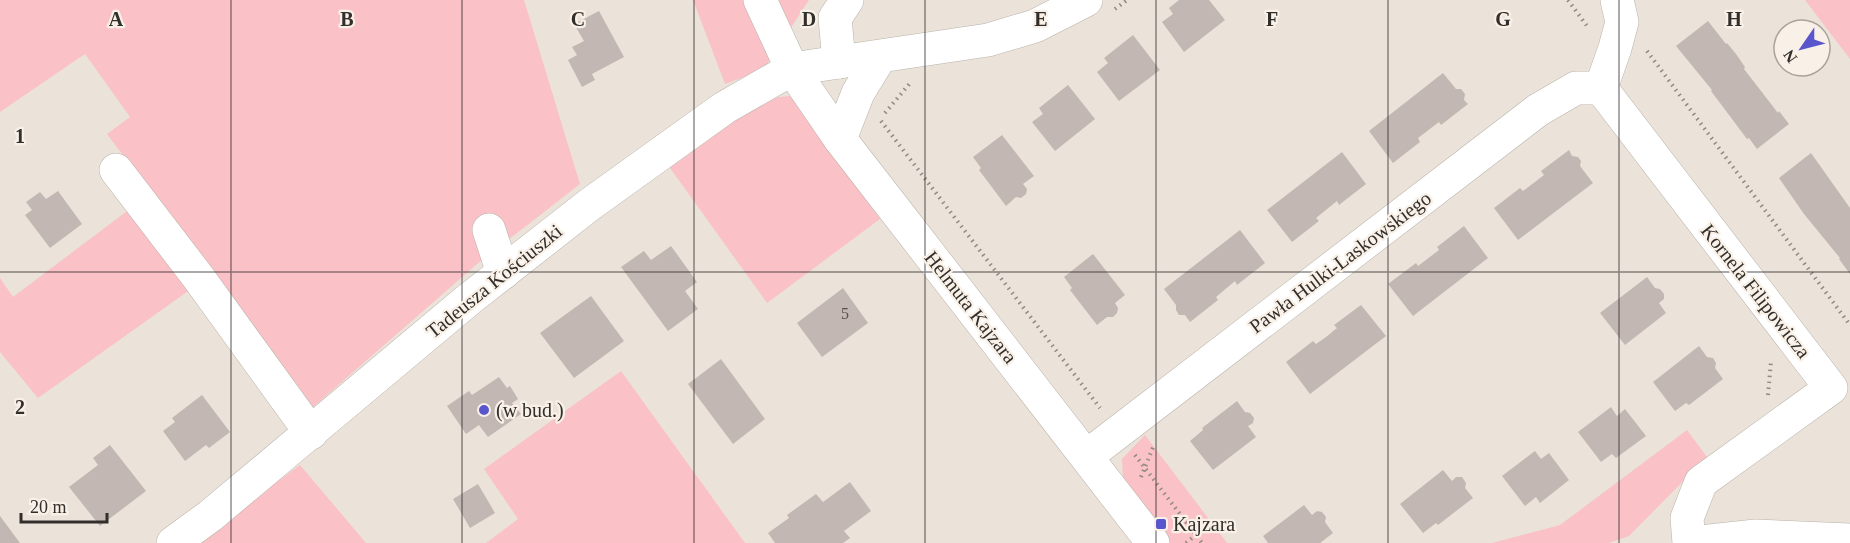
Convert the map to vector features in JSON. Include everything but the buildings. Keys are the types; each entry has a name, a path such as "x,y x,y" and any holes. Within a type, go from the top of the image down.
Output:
{"street":[{"name":"Helmuta Kajzara","path":"760,0 792,69 840,139 1153,543"},
{"path":"839,62 835,18 847,0"},
{"path":"1601,88 1622,22 1617,0"},
{"name":"Tadeusza Kościuszki","path":"172,543 210,516 468,300 589,205 724,108 792,69 988,40 1098,6"},
{"path":"840,139 858,93 880,57"},
{"name":"Pawła Hulki-Laskowskiego","path":"1087,456 1538,110 1576,88 1601,88"},
{"name":"Kornela Filipowicza","path":"1601,88 1841,382 1701,482 1687,518 1690,543"},
{"path":"116,170 198,277 311,433"},
{"path":"489,230 503,273"},
{"path":"1690,543 1756,536 1850,540"}],"path":[{"path":"1098,6 1127,0"},
{"path":"1641,44 1850,325"},
{"path":"914,78 879,119 1202,543"},
{"path":"1767,403 1771,360"},
{"path":"1140,479 1156,438"},
{"path":"1186,543 1196,536"}],"shaded area":[{"path":"0,0 524,0 580,184 477,264 312,408 107,134 130,117 85,54 0,112"},
{"path":"693,0 809,0 763,70 725,84"},
{"path":"1805,0 1850,0 1850,59 1832,35 1832,18 1819,18"},
{"path":"790,96 880,219 767,303 665,161 759,99"},
{"path":"131,208 191,289 38,398 0,352 0,278 13,297"},
{"path":"621,371 745,543 486,543 518,519 484,469"},
{"path":"1687,430 1707,457 1629,536 1609,543 1492,543 1560,525"},
{"path":"1145,435 1227,543 1169,543 1123,479 1122,459"},
{"path":"300,465 366,543 193,543"}],"place":[{"name":"(w bud.)","path":"484,410"},
{"name":"Kajzara","path":"1161,524"}]}
